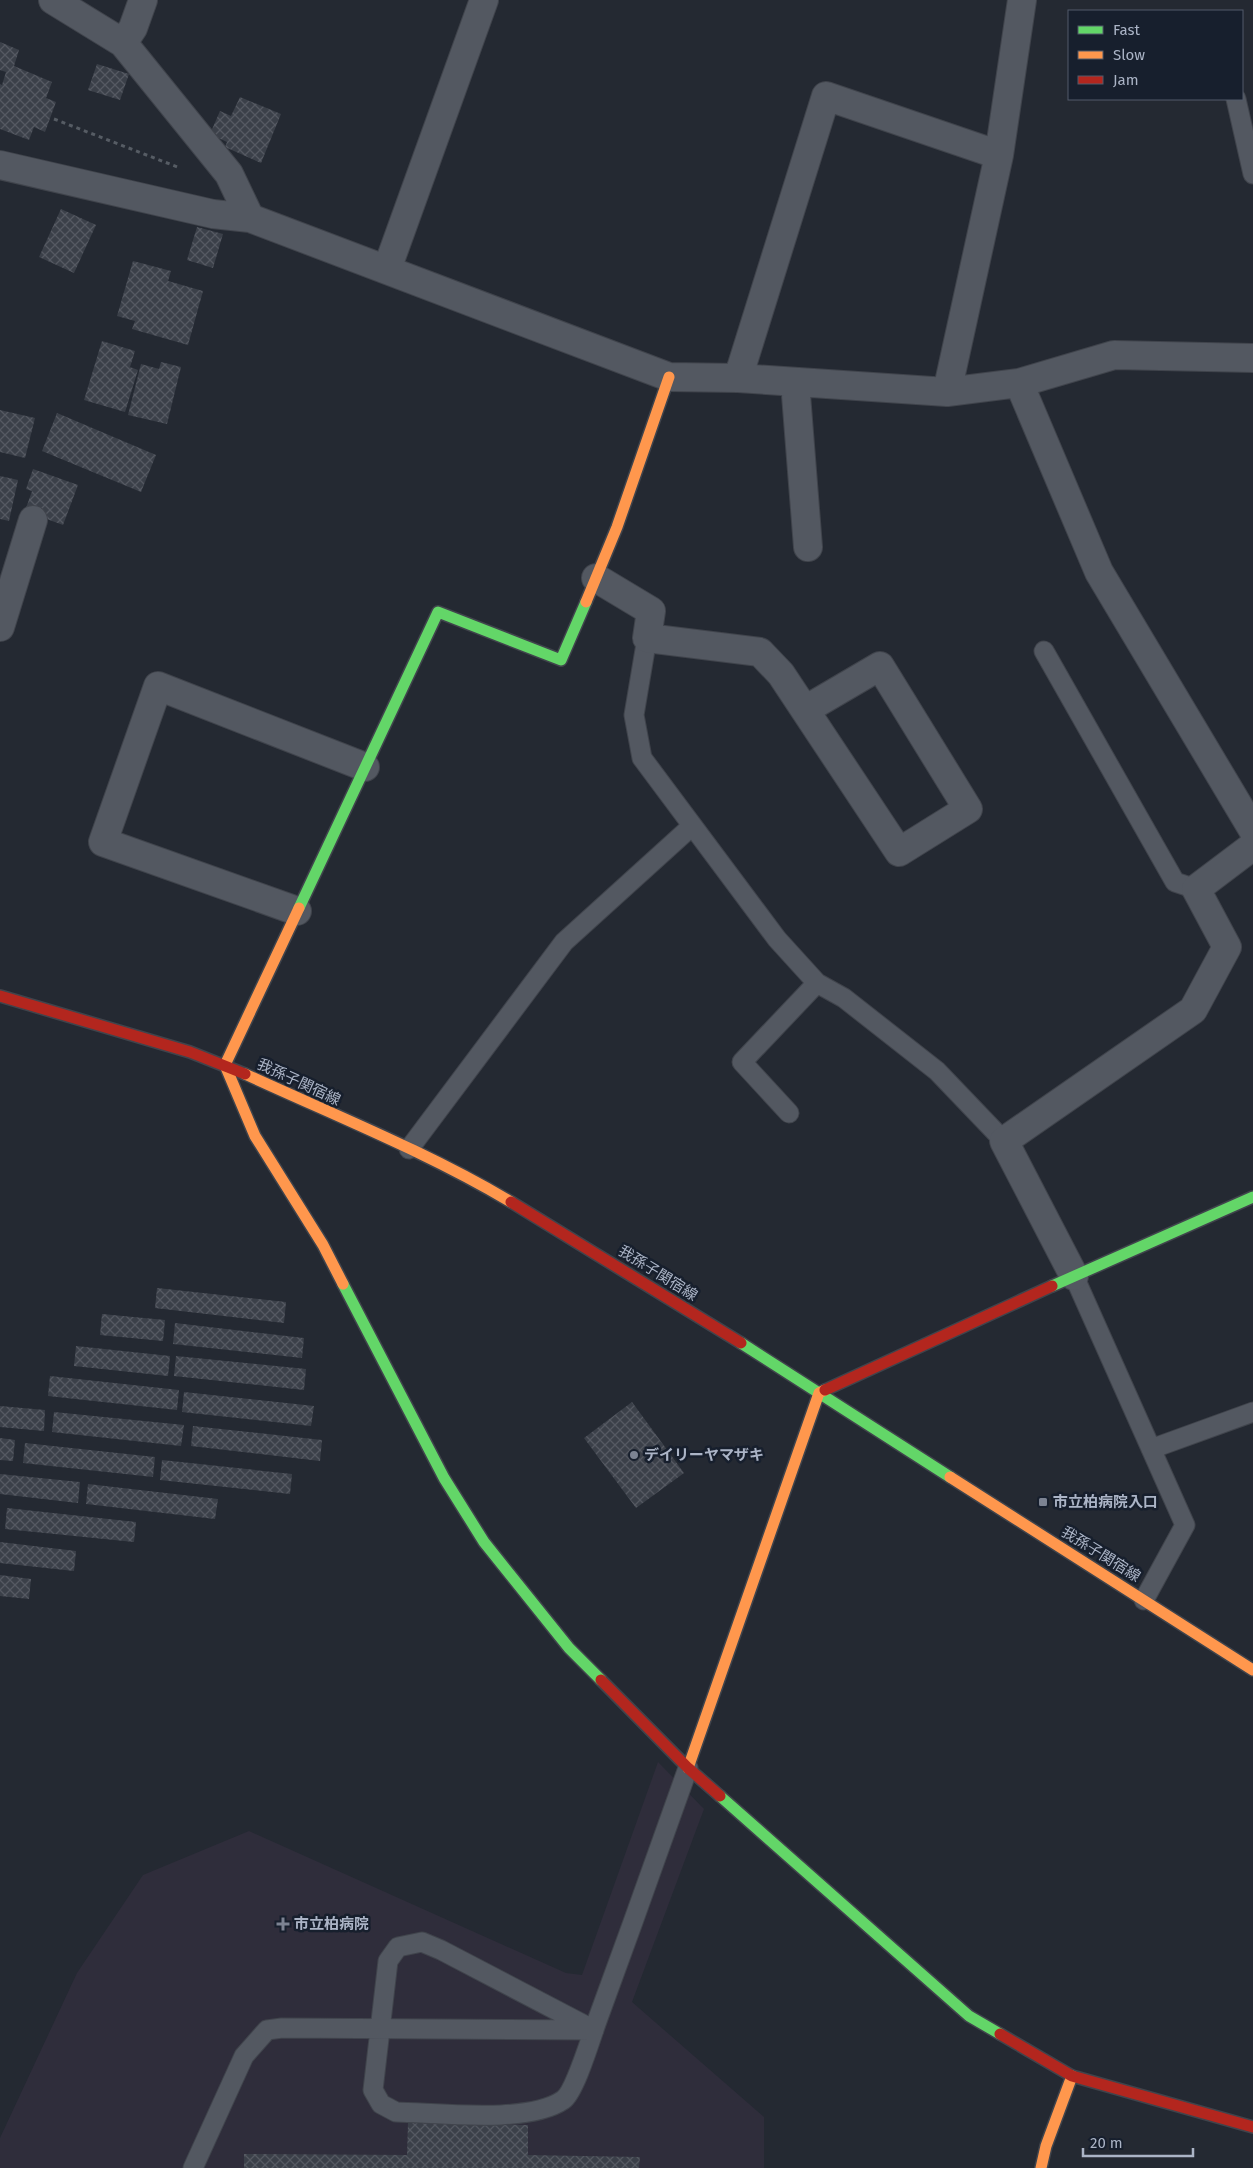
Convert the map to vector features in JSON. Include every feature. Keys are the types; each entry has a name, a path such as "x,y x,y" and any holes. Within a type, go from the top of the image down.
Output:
{"street":[{"path":"52,0 123,43 229,174 250,218"},
{"path":"123,43 132,28 143,0"},
{"path":"387,269 484,0"},
{"path":"947,392 999,155 1022,0"},
{"path":"738,378 826,96 999,155"},
{"path":"0,165 213,214 250,218 669,377 738,378 947,392 1019,383 1114,355 1253,358"},
{"path":"669,377 620,518 561,660 438,612 225,1065 255,1136 323,1245 444,1478 484,1542 569,1648 688,1768 969,2016 1072,2076 1253,2127"},
{"path":"795,382 808,547"},
{"path":"1019,383 1100,572 1253,830"},
{"path":"0,627 33,520"},
{"path":"596,578 651,611 647,638 760,652 781,674 899,852 968,809 880,666 805,710"},
{"path":"297,911 103,842 158,686 365,767"},
{"path":"1074,1276 1004,1141 1193,1010 1228,947 1196,889 1253,846"},
{"name":"我孫子関宿線","path":"0,996 190,1052 225,1065 409,1149 489,1189 819,1393 1253,1670"},
{"path":"688,1768 819,1393 1074,1276 1253,1197"},
{"path":"1041,2168 1046,2146 1072,2076"}],"lane":[{"path":"1236,100 1253,174"},
{"path":"647,638 634,715 642,758 777,939 817,983 844,998 937,1071 1004,1141"},
{"path":"1044,651 1175,882 1196,889"},
{"path":"409,1149 564,942 692,826"},
{"path":"789,1113 742,1062 817,983"},
{"path":"1074,1276 1185,1525 1144,1600"},
{"path":"1151,1449 1253,1412"},
{"path":"594,2030 441,1950 422,1942 398,1948 388,1961 374,2090 382,2104 396,2112 518,2115 548,2108 565,2099 577,2076 594,2030 688,1768"},
{"path":"193,2168 244,2056 267,2030 282,2028 594,2030"}],"path":[{"path":"54,119 182,169"}],"shaded area":[{"name":"市立柏病院","path":"658,1762 704,1809 632,2002 764,2117 764,2168 0,2168 0,2138 77,1973 143,1875 249,1831 566,1973 582,1975"}],"building":[{"path":"0,42 19,50 14,66 52,82 46,98 56,102 45,132 34,127 29,140 0,129 0,84 2,85 6,72 0,70"},
{"path":"97,64 129,74 120,100 88,90"},
{"path":"240,97 281,114 261,163 225,147 227,142 210,134 220,111 231,116"},
{"path":"61,209 96,225 74,273 39,257"},
{"path":"197,227 223,234 213,268 187,260"},
{"path":"133,261 171,271 168,281 203,291 188,345 132,329 135,321 117,316"},
{"path":"102,341 135,351 130,367 138,370 125,412 84,400"},
{"path":"161,362 181,367 167,424 128,415 141,364 159,369"},
{"path":"0,410 35,418 25,458 0,452"},
{"path":"57,413 156,455 141,492 42,451"},
{"path":"33,469 78,485 63,525 25,511 32,491 26,489"},
{"path":"0,476 18,480 9,521 0,519"},
{"path":"157,1288 286,1302 284,1323 155,1308"},
{"path":"102,1314 165,1320 163,1341 100,1335"},
{"path":"175,1323 304,1338 302,1358 173,1344"},
{"path":"76,1346 170,1356 168,1376 74,1366"},
{"path":"176,1356 306,1369 304,1390 174,1376"},
{"path":"50,1376 179,1390 177,1410 48,1396"},
{"path":"184,1392 314,1406 311,1426 182,1412"},
{"name":"デイリーヤマザキ","path":"632,1402 684,1473 636,1508 584,1438"},
{"path":"0,1406 45,1410 44,1431 0,1427"},
{"path":"54,1412 184,1425 181,1446 52,1432"},
{"path":"193,1426 322,1440 320,1461 191,1446"},
{"path":"0,1438 15,1440 13,1461 0,1460"},
{"path":"25,1443 155,1457 153,1477 23,1463"},
{"path":"162,1460 292,1474 290,1494 160,1480"},
{"path":"0,1474 80,1482 78,1503 0,1494"},
{"path":"88,1484 218,1499 215,1519 86,1504"},
{"path":"7,1508 136,1522 134,1542 5,1529"},
{"path":"0,1542 76,1551 74,1571 0,1563"},
{"path":"0,1575 31,1579 29,1599 0,1596"},
{"path":"408,2123 528,2125 528,2155 640,2157 639,2168 244,2168 244,2154 407,2155"}],"traffic: fast":[{"path":"299,908 438,612 561,660 586,602"},
{"path":"1052,1286 1253,1197"},
{"path":"343,1284 444,1478 484,1542 569,1648 601,1680"},
{"path":"741,1343 950,1477"},
{"path":"720,1796 969,2016 1000,2034"}],"traffic: slow":[{"path":"586,602 617,527 669,377"},
{"path":"299,908 225,1065 255,1136 323,1245 343,1284"},
{"path":"245,1074 413,1150 511,1202"},
{"path":"688,1768 819,1393 825,1390"},
{"path":"950,1477 1253,1670"},
{"path":"1041,2168 1046,2146 1072,2076"}],"traffic: jam":[{"path":"0,996 190,1052 245,1074"},
{"path":"511,1202 741,1343"},
{"path":"825,1390 1052,1286"},
{"path":"601,1680 688,1768 720,1796"},
{"path":"1000,2034 1072,2076 1253,2127"}],"place":[{"name":"デイリーヤマザキ","path":"634,1455"},
{"name":"市立柏病院入口","path":"1043,1502"},
{"name":"市立柏病院","path":"283,1924"}]}
